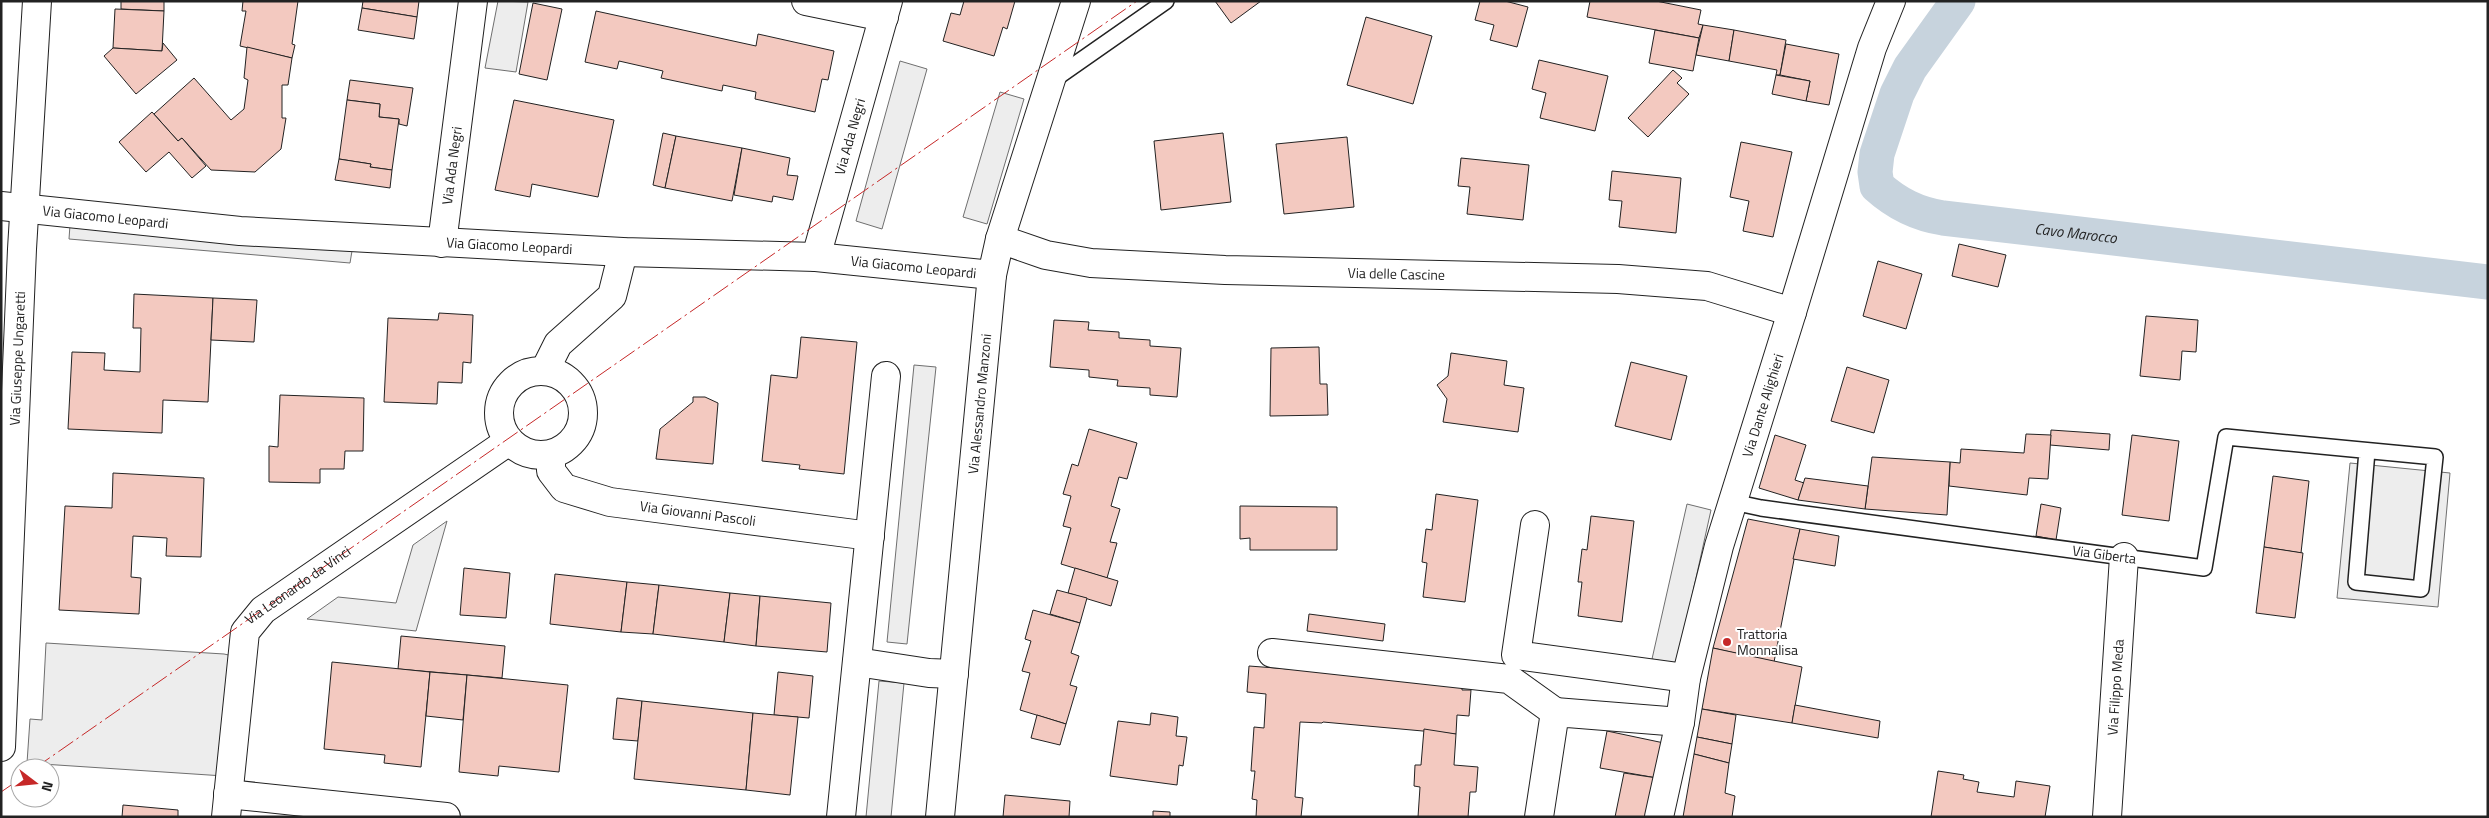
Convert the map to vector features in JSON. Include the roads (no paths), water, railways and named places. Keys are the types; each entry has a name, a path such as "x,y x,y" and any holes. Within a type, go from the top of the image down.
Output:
{"street":[{"name":"Via Giuseppe Ungaretti","path":"1,747 21,259 14,207 38,1"},
{"name":"Via Ada Negri","path":"442,243 474,1"},
{"name":"Via Ada Negri","path":"806,1 886,9 816,257"},
{"name":"Via Alessandro Manzoni","path":"940,817 992,275 1000,239 1076,1"},
{"name":"Via Dante Alighieri","path":"1659,817 1680,722 1686,678 1719,546 1872,48 1891,1"},
{"name":"Via Giacomo Leopardi","path":"14,207 240,232 623,252 816,257 992,275"},
{"name":"Via delle Cascine","path":"1000,239 1046,255 1091,262 1225,270 1618,279 1707,286 1792,312"},
{"path":"545,370 558,344 612,296 623,252"},
{"path":"545,370 567,379 581,398 583,421 572,442 551,455 528,454 509,441 500,424 500,404 509,385 525,374 545,370"},
{"path":"842,817 886,376"},
{"name":"Via Leonardo da Vinci","path":"227,806 245,632 263,610 509,441"},
{"name":"Via Giovanni Pascoli","path":"551,455 551,471 564,488 610,502 870,536"},
{"path":"1535,525 1516,655 1686,678"},
{"name":"Via Filippo Meda","path":"2106,817 2124,557"},
{"path":"1272,653 1509,679 1555,712 1680,722"},
{"path":"857,662 929,673 954,674"},
{"path":"1539,817 1555,712"},
{"path":"227,806 446,817"}],"lane":[{"path":"1052,80 1166,1"},
{"name":"Via Giberta","path":"1732,502 1761,508 2204,568 2226,437 2435,457 2421,589 2356,582 2367,451"}],"waterway":[{"name":"Cavo Marocco","path":"1958,1 1910,68 1897,94 1877,154 1875,172 1877,186 1892,198 1908,207 1925,214 1943,218 2488,282"}],"place":[{"name":"Trattoria Monnalisa","path":"1727,642"}]}
